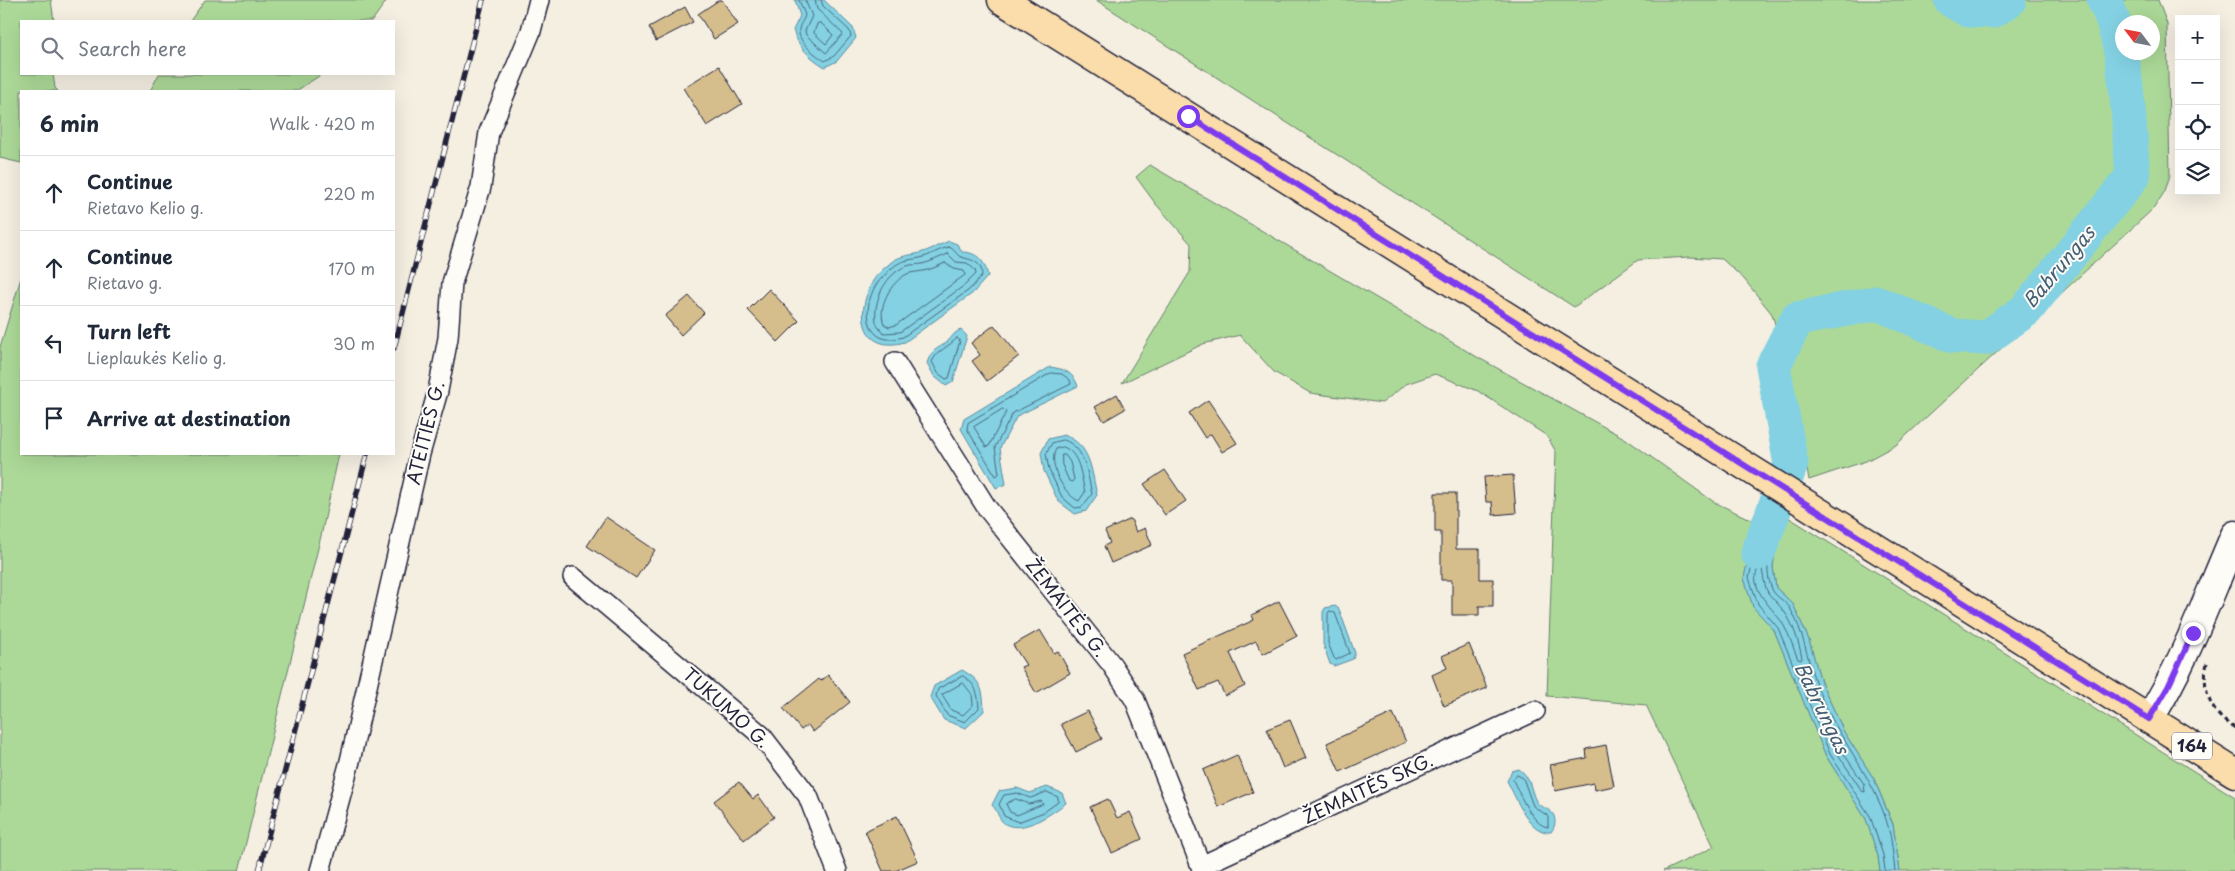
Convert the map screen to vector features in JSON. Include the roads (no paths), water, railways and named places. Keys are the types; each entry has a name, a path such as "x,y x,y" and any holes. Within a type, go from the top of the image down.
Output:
{"main road":[{"name":"164","path":"1002,0 1728,453 2235,773"},
{"path":"2149,719 2168,687 2186,649 2235,535"}],"street":[{"name":"ATEITIES G.","path":"320,871 350,761 420,454 438,391 448,338 452,282 481,187 489,132 531,31 539,0"},
{"name":"ŽEMAITĖS G.","path":"895,362 987,508 1112,665 1135,700 1202,869"},
{"name":"TUKUMO G.","path":"572,578 761,735 808,796 836,871"},
{"name":"ŽEMAITĖS SKG.","path":"1202,869 1535,711"}],"water":[{"path":"795,0 824,0 853,28 856,38 837,61 825,67 814,60 801,47 793,30 800,16"},
{"path":"949,241 957,244 962,252 968,252 980,259 985,266 988,276 973,293 905,342 891,344 880,342 872,337 866,329 864,308 866,297 876,276 896,259 924,252"},
{"path":"961,330 967,336 953,382 946,386 934,376 927,363 934,351"},
{"path":"1050,367 1071,374 1078,386 1017,416 1000,448 1006,484 996,488 961,429 964,419"},
{"path":"1064,435 1073,439 1085,452 1091,467 1097,495 1086,511 1075,514 1058,501 1044,471 1041,453 1048,439"},
{"path":"1766,502 1788,517 1776,541 1773,567 1776,588 1793,604 1809,640 1821,682 1844,732 1874,779 1893,825 1900,871 1880,871 1878,856 1866,819 1826,756 1774,630 1753,607 1744,578 1753,535"},
{"path":"1335,606 1339,609 1355,653 1353,659 1334,666 1330,664 1323,644 1323,612 1325,608"},
{"path":"962,670 974,678 980,686 984,703 984,711 966,728 944,720 930,697 934,686"},
{"path":"1519,769 1528,779 1538,803 1554,816 1555,824 1551,832 1536,828 1524,814 1507,781 1512,771"},
{"path":"1047,787 1062,793 1066,803 1029,825 1012,826 1005,824 992,805 999,791 1017,788 1030,793"}],"waterway":[{"name":"Babrungas","path":"1951,0 1968,10 1992,11 2009,0"},
{"name":"Babrungas","path":"1758,553 1791,464 1773,366 1797,319 1877,303 1953,336 1986,338 2026,310 2133,176 2123,63 2112,19 2104,0"}],"railway":[{"path":"395,344 483,0"},
{"path":"259,871 367,455"}]}
